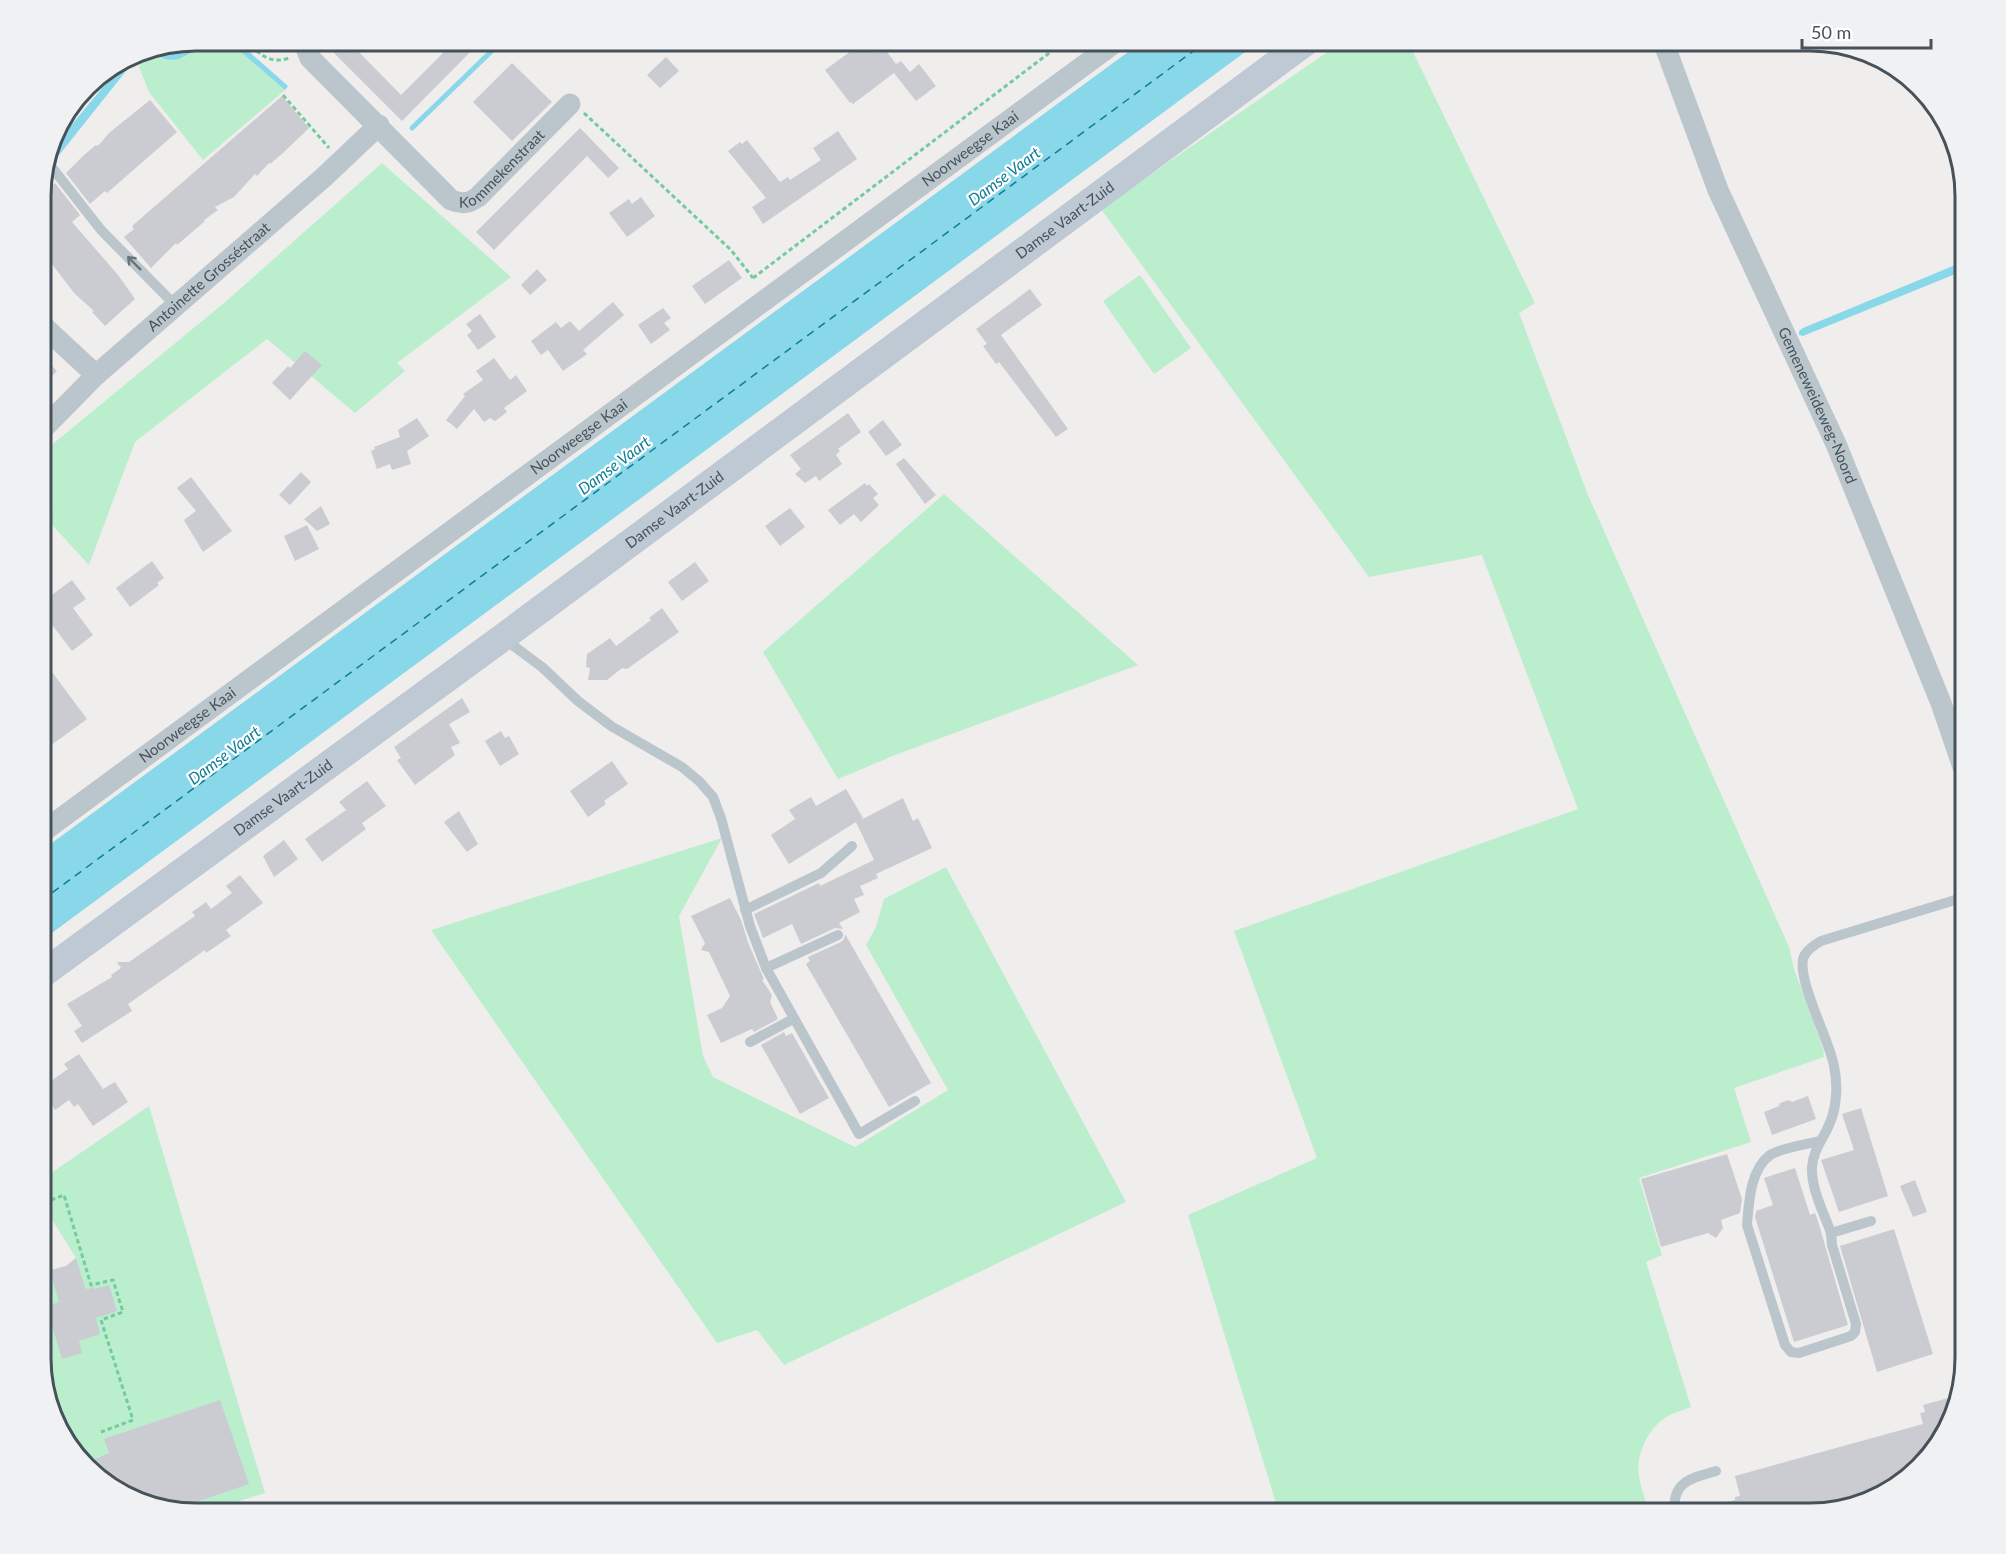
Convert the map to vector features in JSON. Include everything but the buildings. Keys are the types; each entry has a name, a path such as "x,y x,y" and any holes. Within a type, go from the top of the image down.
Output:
{"street":[{"name":"Kommekenstraat","path":"309,51 310,57 451,200 461,203 470,202 478,197 570,104"},
{"name":"Noorweegse Kaai","path":"51,826 1102,51"},
{"name":"Damse Vaart-Zuid","path":"51,968 502,638 1292,51"},
{"name":"Gemeneweideweg-Noord","path":"1667,51 1718,190 1836,444 1941,703 1955,743"},
{"name":"Antoinette Grosséstraat","path":"51,421 96,375 324,177 379,125"},
{"path":"51,333 96,375"}],"lane":[{"path":"54,169 102,230 176,305"},
{"path":"502,638 542,667 578,701 610,726 682,767 699,781 713,798 721,818 745,910 766,968 859,1134 915,1101"},
{"path":"745,910 821,873 852,846"},
{"path":"1820,1141 1772,1154 1762,1163 1756,1175 1747,1225 1785,1345 1791,1352 1799,1353 1851,1336 1855,1332 1856,1324 1832,1245 1831,1233 1814,1185 1812,1169 1814,1154 1834,1112 1836,1082 1829,1047 1806,984 1803,957 1809,948 1821,941 1955,900"},
{"path":"766,968 838,935"},
{"path":"750,1042 793,1019"},
{"path":"1831,1233 1871,1221"},
{"path":"1676,1503 1681,1485 1692,1477 1716,1471"}],"path":[{"path":"258,51 269,60 276,62 292,57 299,51"},
{"path":"570,104 589,117 732,250 753,278 1051,51"},
{"path":"283,95 331,150"},
{"path":"51,1200 64,1195 91,1285 113,1280 123,1312 101,1320 133,1420 101,1432"}],"green space":[{"path":"192,51 240,51 285,90 203,160 149,92 139,67 141,63 158,56 184,58"},
{"path":"1329,51 1412,51 1535,303 1519,313 1588,495 1789,947 1794,969 1823,1048 1824,1057 1734,1088 1751,1142 1639,1178 1662,1255 1646,1262 1691,1407 1661,1421 1649,1434 1641,1450 1638,1468 1646,1503 1276,1503 1188,1215 1317,1158 1234,931 1578,809 1482,555 1369,577 1101,209"},
{"path":"382,163 511,277 397,363 405,371 355,413 267,339 135,442 89,565 51,524 51,446 224,303"},
{"path":"1140,275 1191,348 1154,374 1103,301"},
{"path":"944,494 1138,665 895,755 838,779 763,652"},
{"path":"722,838 679,916 703,1056 713,1077 855,1147 948,1090 866,945 876,927 884,899 946,867 1126,1202 784,1365 757,1330 717,1343 431,930"},
{"path":"149,1106 265,1493 234,1503 177,1502 159,1498 132,1488 108,1473 87,1454 70,1430 62,1413 52,1377 51,1270 66,1266 76,1258 51,1218 51,1173"}],"water":[{"path":"193,51 176,60 159,56"},
{"path":"240,51 248,51 288,86 285,90"},
{"name":"Damse Vaart","path":"1129,51 1246,51 51,934 51,844"},
{"path":"129,68 56,159 67,131 108,81"},
{"path":"1955,265 1953,275 1803,336 1799,335 1799,331"}],"waterway":[{"path":"412,128 492,51"}],"ferry route":[{"path":"51,894 1193,51"}]}
